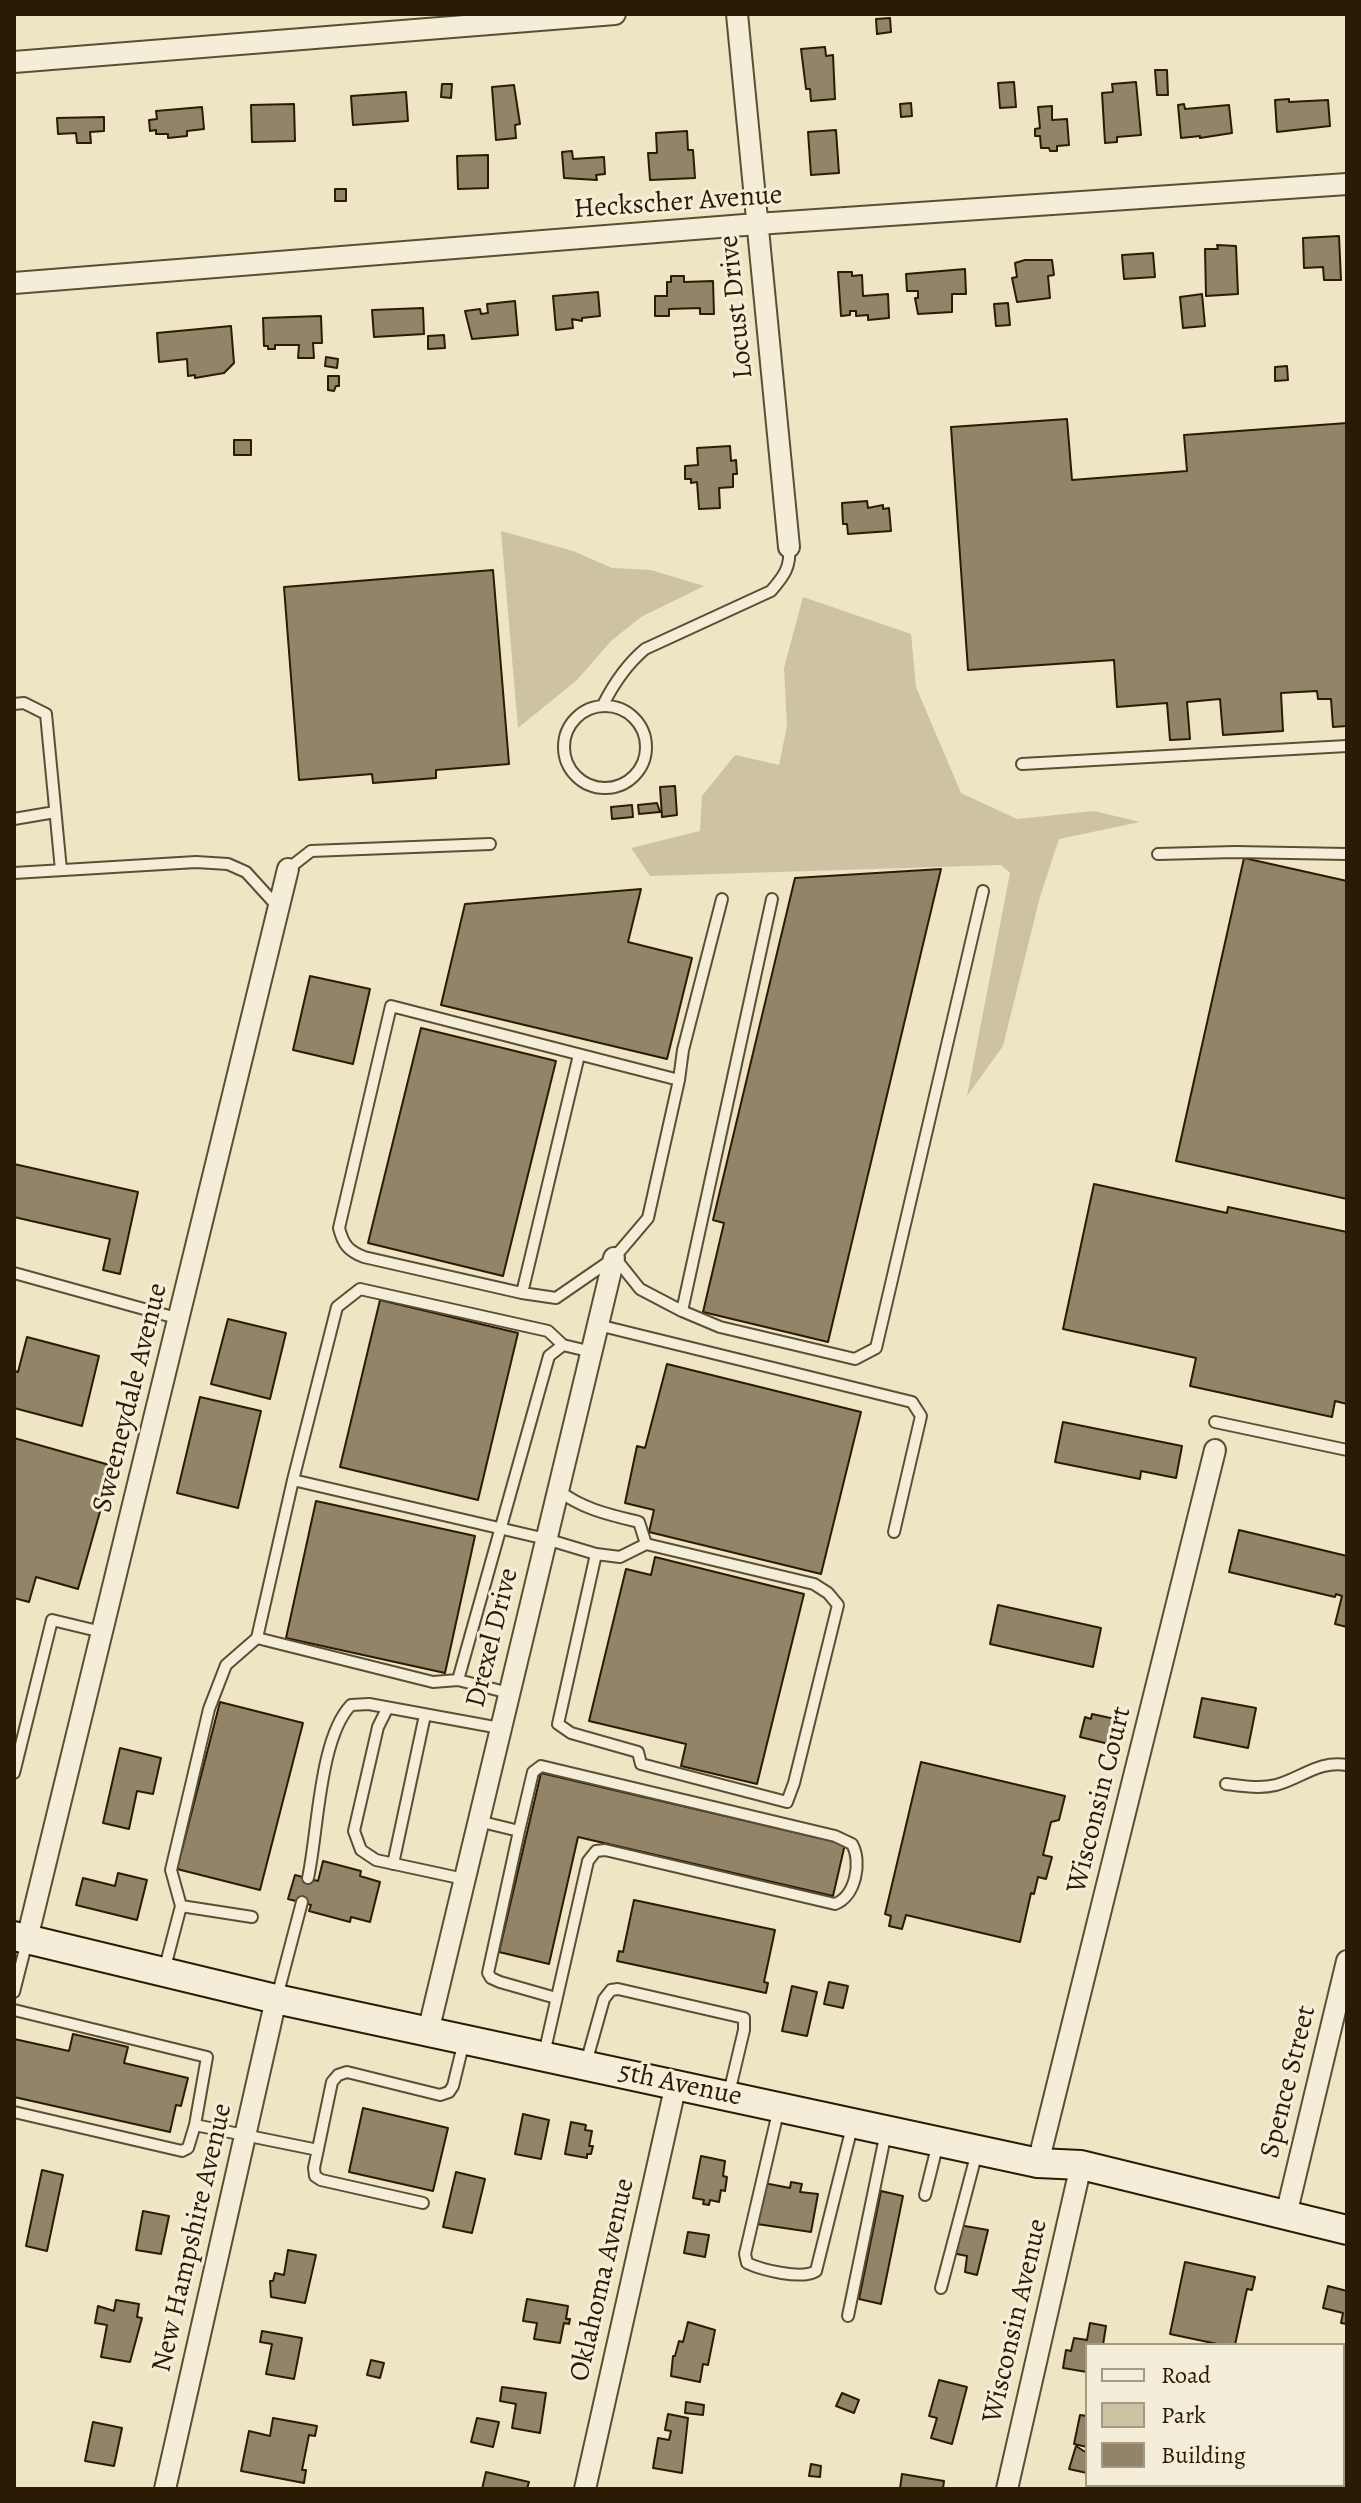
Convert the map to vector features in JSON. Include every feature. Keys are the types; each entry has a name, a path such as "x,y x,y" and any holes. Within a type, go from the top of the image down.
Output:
{"main road":[{"name":"5th Avenue","path":"20,1938 163,1974 977,2150 1038,2163 1081,2165 1347,2230"}],"street":[{"path":"14,62 615,14"},
{"name":"Locust Drive","path":"737,14 789,547"},
{"name":"Heckscher Avenue","path":"14,283 757,224 1347,184"},
{"name":"Sweeneydale Avenue","path":"20,1938 102,1632 288,869"},
{"name":"Drexel Drive","path":"428,2032 614,1258"},
{"name":"Wisconsin Court","path":"1038,2163 1215,1450"},
{"name":"Spence Street","path":"1286,2215 1347,1961"},
{"name":"New Hampshire Avenue","path":"165,2489 276,1999"},
{"name":"Oklahoma Avenue","path":"585,2489 676,2084"},
{"name":"Wisconsin Avenue","path":"1007,2489 1081,2165"}],"lane":[{"path":"603,705 616,707 638,721 647,747 638,773 627,782 600,788 587,784 575,775 564,752 570,726 578,716 603,705 629,663 645,649 771,591 786,574 790,562 789,547"},
{"path":"14,704 24,703 46,714 61,870"},
{"path":"1022,764 1347,746"},
{"path":"14,819 55,812"},
{"path":"288,869 311,851 490,844"},
{"path":"1158,854 1347,854"},
{"path":"14,873 196,862 228,864 246,872 278,908"},
{"path":"614,1258 640,1289 720,1327 855,1359 876,1348 983,891"},
{"path":"679,1080 391,1006 339,1228 343,1242 351,1252 364,1257 556,1298 614,1258 648,1218 679,1080 683,1050 722,899"},
{"path":"682,1311 772,899"},
{"path":"522,1293 579,1055"},
{"path":"14,1273 180,1319"},
{"path":"163,1974 181,1906 171,1870 209,1709 226,1665 257,1638 337,1307 360,1289 548,1331 563,1345 592,1352"},
{"path":"598,1325 912,1402 921,1416 894,1532"},
{"path":"458,1680 549,1356 563,1345"},
{"path":"1215,1422 1347,1450"},
{"path":"293,1480 546,1539 596,1554 620,1557 646,1544 814,1584 828,1593 838,1605 787,1802 641,1764 638,1752 571,1733 558,1724 596,1554"},
{"path":"558,1490 574,1502 639,1522 646,1544"},
{"path":"14,1773 52,1620 102,1632"},
{"path":"257,1638 433,1682 458,1680 509,1693"},
{"path":"308,1878 316,1813 340,1717 351,1705 369,1704 500,1728"},
{"path":"387,1709 378,1727 354,1831 361,1850 376,1860 464,1879"},
{"path":"393,1864 425,1715"},
{"path":"1226,1784 1266,1787 1319,1766 1332,1763 1347,1765"},
{"path":"544,2056 588,1861 596,1851 605,1850 835,1904 844,1900 850,1891 857,1855 848,1841 835,1836 541,1766 533,1772 488,1973 500,1982 556,1998"},
{"path":"478,1821 519,1831"},
{"path":"276,1999 302,1902"},
{"path":"181,1906 252,1917"},
{"path":"14,1992 20,1938"},
{"path":"586,2065 604,1999 611,1990 618,1989 744,2018 744,2030 728,2095"},
{"path":"14,2010 207,2057 195,2125 188,2148 182,2151 14,2112"},
{"path":"423,2203 321,2180 315,2176 314,2168 332,2082 338,2075 347,2072 440,2095 449,2092 453,2086 464,2039"},
{"path":"779,2106 745,2254 747,2263 757,2268 809,2276 816,2271 854,2123"},
{"path":"195,2125 318,2150"},
{"path":"848,2316 886,2130"},
{"path":"925,2195 939,2141"},
{"path":"941,2288 977,2150"}],"green space":[{"path":"501,531 573,551 612,568 651,570 704,586 641,617 611,641 577,680 518,728"},
{"path":"803,597 911,634 916,687 961,793 1017,819 1094,811 1140,822 1059,839 1040,897 1003,1046 967,1096 1010,873 1001,865 650,876 631,848 700,831 702,796 735,755 779,765 787,726 784,668"}],"building":[{"path":"890,18 891,32 877,34 876,19"},
{"path":"825,47 826,56 833,55 835,99 811,101 810,89 806,89 801,49"},
{"path":"1155,70 1167,70 1168,95 1157,95"},
{"path":"1014,82 1016,107 1000,108 998,83"},
{"path":"1136,82 1141,135 1117,137 1117,142 1105,143 1102,93 1113,92 1112,84"},
{"path":"442,84 452,84 451,98 441,97"},
{"path":"514,85 520,124 515,125 516,138 496,140 492,87"},
{"path":"406,92 408,121 353,125 351,96"},
{"path":"1289,99 1289,102 1328,100 1330,126 1277,132 1275,100"},
{"path":"911,103 912,116 901,117 900,104"},
{"path":"294,104 295,141 252,142 251,105"},
{"path":"1184,104 1185,109 1229,105 1232,133 1181,138 1178,105"},
{"path":"1052,106 1052,120 1067,119 1069,145 1057,146 1057,151 1041,148 1040,136 1035,136 1035,129 1040,128 1038,107"},
{"path":"202,107 204,129 187,131 187,136 168,138 168,134 150,131 149,120 157,119 156,111"},
{"path":"104,117 104,131 90,132 91,143 77,143 76,133 58,134 57,118"},
{"path":"836,130 839,173 811,175 808,132"},
{"path":"687,131 688,150 693,150 695,178 650,180 648,153 657,153 656,133"},
{"path":"572,151 573,159 604,157 605,174 596,175 597,180 564,178 562,152"},
{"path":"488,155 488,188 458,189 457,156"},
{"path":"335,189 346,189 346,201 335,201"},
{"path":"1339,236 1341,280 1324,280 1323,267 1304,268 1303,238"},
{"path":"1217,245 1236,246 1238,294 1206,296 1205,249 1218,249"},
{"path":"1153,253 1155,277 1124,279 1122,255"},
{"path":"1052,260 1054,275 1048,276 1050,298 1017,302 1012,278 1017,277 1015,263"},
{"path":"965,269 966,294 952,294 952,312 918,314 915,298 918,298 918,291 907,291 906,274"},
{"path":"838,272 862,275 863,296 888,294 889,318 868,320 868,315 856,316 856,311 841,316"},
{"path":"671,276 684,276 684,282 713,281 714,314 700,314 700,308 669,309 669,316 655,316 655,296 667,296 667,282 671,282"},
{"path":"598,292 600,316 582,318 582,321 572,319 573,328 556,330 553,296"},
{"path":"1202,294 1205,326 1183,328 1180,297"},
{"path":"515,301 518,335 472,339 465,311 480,309 481,314 488,313 487,304"},
{"path":"1008,303 1010,325 996,326 994,304"},
{"path":"423,308 424,334 374,337 372,310"},
{"path":"321,316 322,343 313,343 314,358 298,358 299,345 275,345 275,349 264,346 263,318"},
{"path":"231,326 234,363 224,373 195,378 195,375 188,376 187,359 159,362 157,333"},
{"path":"444,335 445,348 428,349 428,336"},
{"path":"326,357 338,359 337,368 325,366"},
{"path":"1287,366 1288,380 1275,381 1275,367"},
{"path":"328,376 339,376 339,386 334,391 328,390"},
{"path":"1067,419 1072,480 1187,471 1184,435 1347,423 1347,726 1333,727 1331,699 1318,699 1317,691 1281,693 1283,731 1223,735 1220,699 1187,702 1190,739 1170,740 1167,703 1117,707 1114,660 968,670 951,427"},
{"path":"234,440 251,440 251,455 234,455"},
{"path":"730,446 731,461 736,460 737,474 733,474 733,487 719,488 720,508 699,509 697,482 691,483 691,479 685,479 685,466 698,465 697,448"},
{"path":"867,501 868,508 883,505 883,509 889,508 891,531 848,534 847,524 843,524 842,503"},
{"path":"493,570 509,764 436,770 436,778 373,783 372,774 299,780 284,587"},
{"path":"675,786 677,815 662,817 660,787"},
{"path":"657,803 660,812 639,814 638,805"},
{"path":"632,805 633,817 612,819 611,807"},
{"path":"1244,858 1347,881 1347,1199 1176,1161"},
{"path":"941,869 828,1342 703,1312 724,1223 713,1220 795,878"},
{"path":"641,889 628,942 692,958 667,1059 441,1005 465,904"},
{"path":"310,976 370,989 353,1064 293,1050"},
{"path":"421,1028 556,1061 503,1276 368,1243"},
{"path":"14,1164 138,1192 120,1274 103,1270 110,1239 14,1217"},
{"path":"1094,1184 1227,1213 1228,1207 1347,1232 1347,1404 1335,1401 1332,1417 1190,1386 1196,1358 1063,1329"},
{"path":"380,1300 518,1333 478,1500 340,1467"},
{"path":"228,1319 286,1333 270,1399 211,1384"},
{"path":"27,1337 99,1356 82,1426 14,1408 14,1371 18,1372"},
{"path":"667,1364 861,1412 821,1574 649,1532 654,1510 625,1503 637,1446 645,1448"},
{"path":"200,1397 261,1411 238,1508 177,1493"},
{"path":"1063,1422 1182,1446 1176,1478 1141,1471 1140,1479 1055,1462"},
{"path":"14,1438 113,1466 78,1589 36,1577 29,1602 14,1598"},
{"path":"316,1501 475,1536 445,1673 286,1638"},
{"path":"1239,1530 1347,1556 1347,1627 1335,1624 1342,1596 1336,1594 1335,1597 1229,1572"},
{"path":"655,1557 804,1594 757,1784 681,1766 686,1744 589,1721 626,1569 651,1575"},
{"path":"998,1605 1101,1628 1093,1667 990,1644"},
{"path":"1202,1698 1256,1708 1248,1748 1194,1737"},
{"path":"220,1702 303,1723 260,1890 177,1869"},
{"path":"1092,1714 1120,1720 1113,1745 1080,1737 1085,1717 1091,1719"},
{"path":"120,1748 161,1758 153,1794 137,1791 129,1829 103,1823"},
{"path":"921,1762 1065,1796 1059,1820 1051,1822 1043,1855 1052,1857 1046,1879 1038,1877 1034,1894 1031,1893 1020,1942 906,1915 902,1929 889,1926 891,1916 885,1914"},
{"path":"541,1773 845,1844 833,1896 578,1837 549,1964 499,1952"},
{"path":"323,1861 361,1871 360,1876 380,1882 370,1922 351,1917 350,1922 309,1911 311,1905 288,1899 295,1875 318,1881"},
{"path":"118,1873 147,1880 137,1920 76,1905 83,1878 115,1886"},
{"path":"634,1900 775,1930 764,1982 768,1983 766,1993 617,1961 619,1951 623,1952"},
{"path":"829,1982 848,1986 843,2008 824,2004"},
{"path":"792,1986 817,1992 807,2036 782,2031"},
{"path":"73,2034 128,2047 124,2063 188,2078 181,2106 176,2105 170,2132 14,2097 14,2039 69,2051"},
{"path":"363,2108 448,2128 433,2191 349,2172"},
{"path":"523,2114 549,2120 541,2159 515,2154"},
{"path":"571,2122 586,2125 585,2130 592,2131 589,2146 593,2146 587,2158 565,2154"},
{"path":"701,2156 725,2161 725,2191 721,2190 719,2202 710,2200 709,2205 703,2204 704,2200 693,2198"},
{"path":"42,2170 63,2175 47,2251 26,2246"},
{"path":"456,2172 485,2179 472,2233 443,2227"},
{"path":"791,2182 802,2184 800,2192 818,2194 811,2232 757,2224 764,2183 790,2188"},
{"path":"881,2191 903,2196 881,2304 859,2299"},
{"path":"143,2211 169,2216 161,2254 136,2250"},
{"path":"959,2225 988,2230 977,2275 965,2272 967,2256 952,2253"},
{"path":"688,2232 709,2235 705,2257 684,2253"},
{"path":"288,2250 316,2255 305,2303 271,2297 270,2281 273,2281 275,2273 284,2275"},
{"path":"1185,2262 1255,2277 1252,2290 1247,2289 1235,2343 1213,2343 1170,2334"},
{"path":"1328,2286 1347,2291 1347,2324 1341,2323 1343,2313 1323,2308"},
{"path":"527,2299 568,2306 566,2319 570,2319 569,2324 564,2323 560,2343 534,2339 537,2323 523,2321"},
{"path":"116,2300 139,2304 137,2317 142,2318 130,2362 101,2357 107,2325 95,2323 98,2306 114,2311"},
{"path":"688,2322 715,2330 708,2365 703,2364 700,2382 671,2376 673,2356 679,2341 683,2342"},
{"path":"1090,2323 1106,2326 1103,2343 1085,2343 1085,2372 1063,2368 1066,2350 1071,2351 1074,2338 1087,2340"},
{"path":"262,2331 302,2338 294,2379 266,2374 272,2344 260,2342"},
{"path":"371,2360 384,2363 380,2378 367,2375"},
{"path":"939,2380 967,2387 952,2444 931,2438 937,2418 929,2416"},
{"path":"502,2387 546,2393 540,2433 512,2428 516,2404 500,2401"},
{"path":"842,2393 859,2400 854,2413 836,2406"},
{"path":"686,2402 704,2405 703,2415 685,2413"},
{"path":"668,2414 688,2418 682,2473 653,2468 658,2438 669,2440 671,2431 665,2430"},
{"path":"1080,2415 1085,2416 1085,2447 1074,2444"},
{"path":"273,2418 317,2426 315,2436 309,2435 302,2470 306,2470 304,2483 241,2471 249,2431 270,2436"},
{"path":"477,2418 499,2422 493,2447 471,2442"},
{"path":"93,2422 122,2428 114,2466 85,2461"},
{"path":"1076,2446 1085,2452 1085,2473 1069,2469"},
{"path":"811,2464 821,2466 820,2477 809,2476"},
{"path":"486,2472 529,2482 527,2489 482,2489"},
{"path":"902,2474 944,2481 943,2489 900,2489"},
{"path":"1347,2478 1347,2489 1329,2489 1345,2487"}]}
